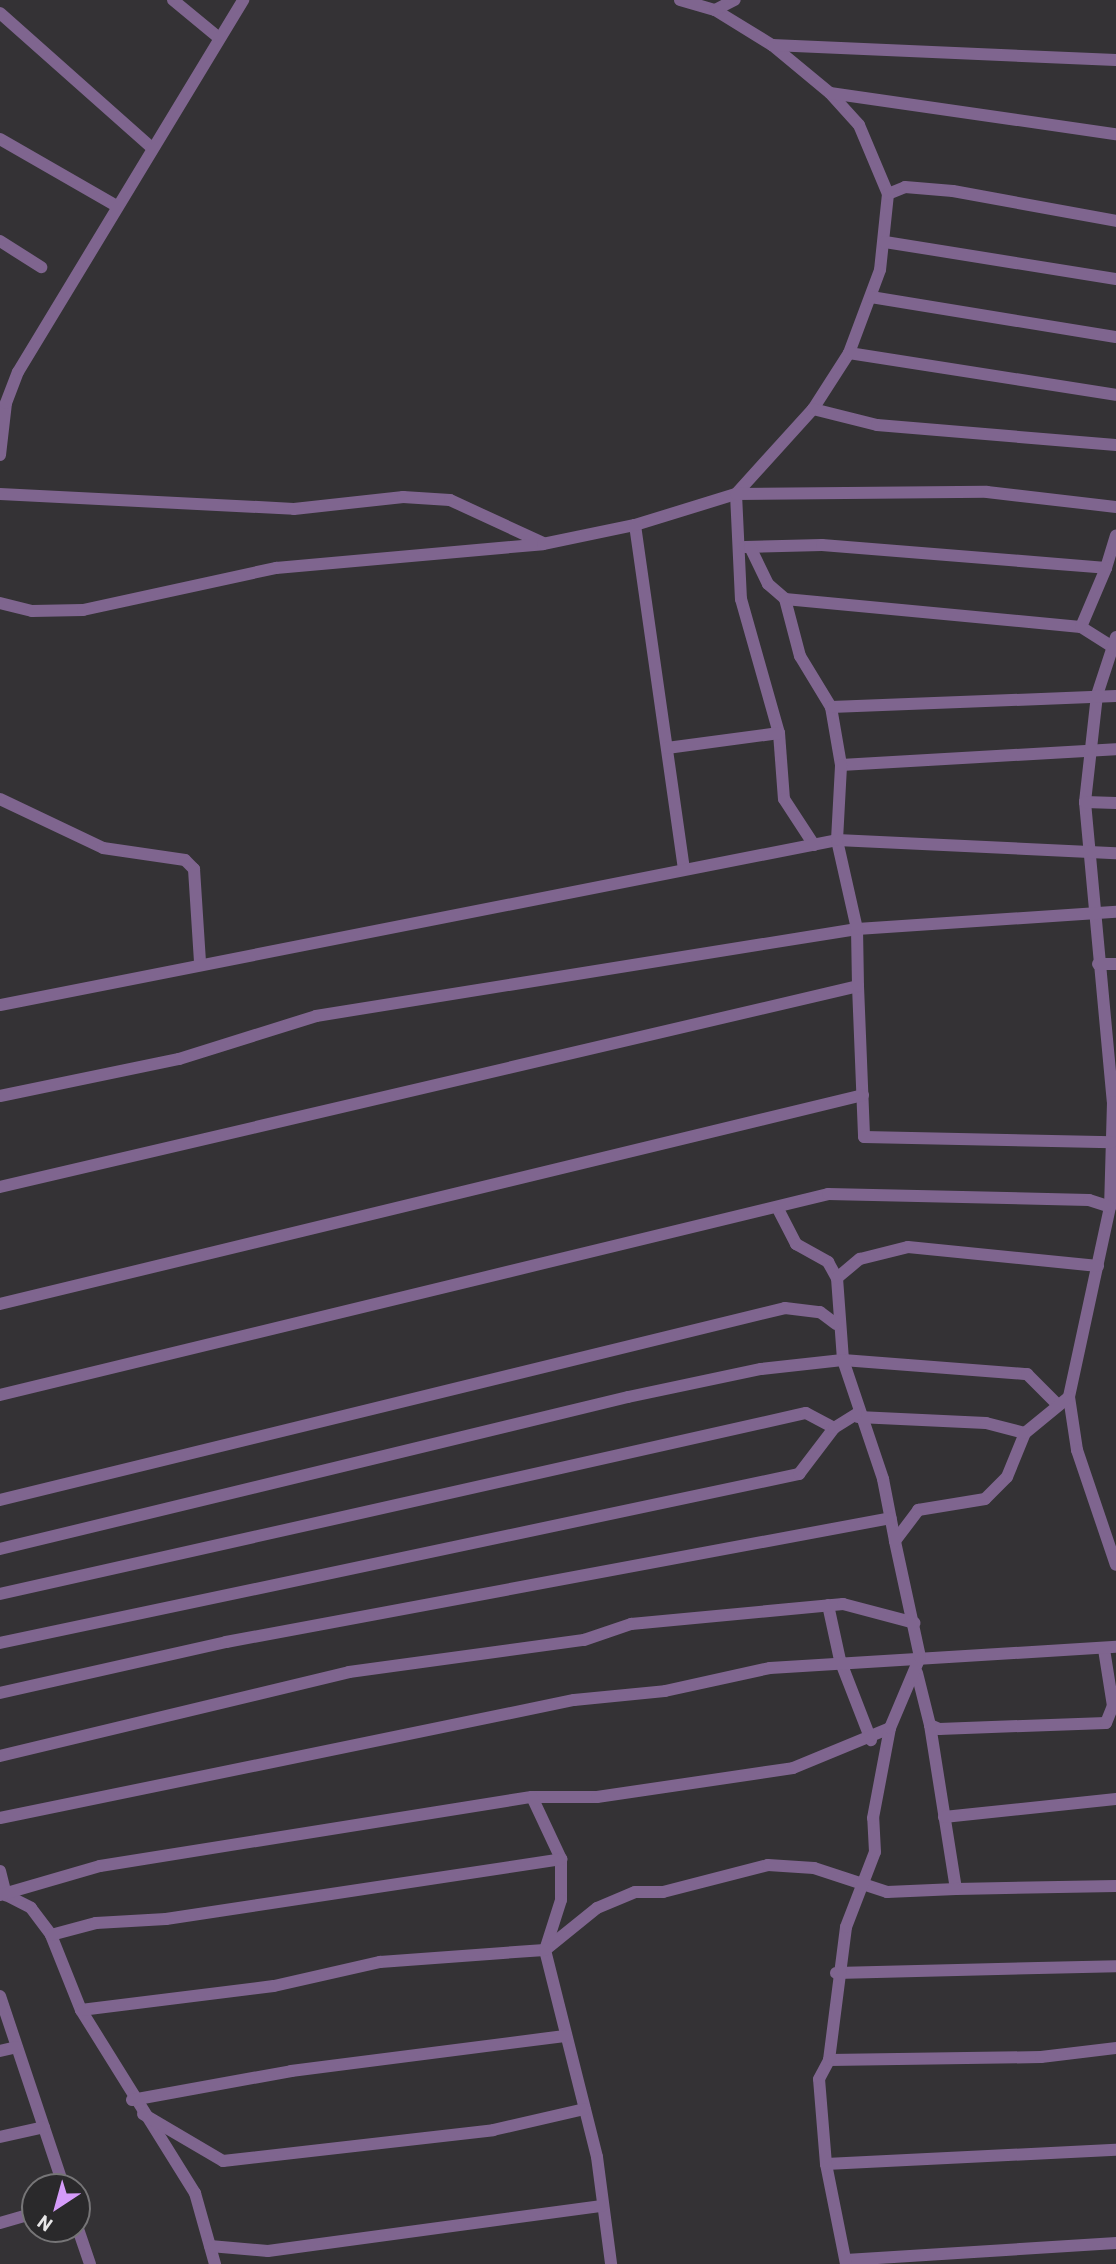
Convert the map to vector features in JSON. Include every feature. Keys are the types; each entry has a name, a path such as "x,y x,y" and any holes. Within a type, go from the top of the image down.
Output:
{"street":[{"path":"173,0 219,38"},
{"path":"0,455 6,403 18,372 115,205 243,0"},
{"path":"680,0 715,10 772,45 830,93 859,125 888,194 885,242 872,297 849,353 813,410 736,494"},
{"path":"715,10 735,0"},
{"path":"0,13 151,147"},
{"path":"772,45 835,43 988,59 1116,60"},
{"path":"830,93 1116,134"},
{"path":"0,139 115,205"},
{"path":"888,194 905,187 953,191 1116,221"},
{"path":"0,241 41,267"},
{"path":"885,242 1116,279"},
{"path":"872,297 1116,337"},
{"path":"849,353 1116,395"},
{"path":"813,410 877,425 1116,445"},
{"path":"0,603 32,611 83,610 276,568 543,544 635,525 736,494 987,492 1116,507"},
{"path":"0,494 294,509 403,497 450,500 543,544"},
{"path":"736,494 745,547 741,599 779,733 784,799 814,845"},
{"path":"635,525 684,868"},
{"path":"1081,627 1106,568 1116,536"},
{"path":"745,547 822,545 1106,568"},
{"path":"745,547 768,583 785,599 800,656 831,707 841,765 837,840 856,929 864,1137 1112,1142"},
{"path":"785,599 1081,627 1114,645 1097,695 1085,802 1086,854 1098,964 1111,1027 1114,1101 1110,1207 1069,1397 1077,1450 1116,1565"},
{"path":"831,707 926,708 1097,695 1116,696"},
{"path":"667,748 779,733"},
{"path":"841,765 1089,748 1116,749"},
{"path":"0,799 103,848 185,860 194,869 200,963"},
{"path":"1085,802 1116,803"},
{"path":"0,1005 200,963 837,840 1086,854 1116,853"},
{"path":"0,1096 179,1059 316,1016 856,929 1116,912"},
{"path":"1098,964 1116,964"},
{"path":"0,1187 859,986"},
{"path":"0,1304 863,1095"},
{"path":"0,1395 828,1194 1089,1200 1110,1207"},
{"path":"777,1207 796,1244 828,1262 837,1278 836,1324 843,1360 857,1415 891,1518 920,1657 917,1673 890,1728 873,1818 875,1852 861,1880 836,1973 830,2060 819,2079 826,2164 846,2262 1116,2244"},
{"path":"837,1278 860,1259 908,1247 1098,1266"},
{"path":"0,1500 785,1308 820,1312 836,1324"},
{"path":"0,1549 615,1399 761,1369 843,1360 1027,1374 1057,1404"},
{"path":"895,1541 918,1510 985,1499 1007,1477 1025,1433 1057,1404 1069,1397"},
{"path":"0,1594 806,1413 834,1428"},
{"path":"0,1643 799,1474 834,1428 857,1415 986,1423 1025,1433"},
{"path":"0,1693 226,1642 891,1518"},
{"path":"0,1756 349,1672 584,1640 631,1624 828,1605 915,1623"},
{"path":"828,1605 840,1660 871,1740"},
{"path":"0,1818 574,1700 665,1691 840,1660 866,1664 920,1657 1110,1648 1113,1706 1106,1723 956,1731 930,1725"},
{"path":"917,1673 930,1725 956,1889"},
{"path":"3,1895 39,1879 100,1866 531,1797 597,1797 793,1768 871,1740 890,1728"},
{"path":"531,1797 561,1859 561,1899 545,1950 585,2109 611,2264"},
{"path":"944,1817 1116,1799"},
{"path":"51,1935 96,1923 166,1919 561,1859"},
{"path":"80,2010 274,1986 380,1962 545,1950 597,1908 635,1892 663,1892 768,1865 861,1880 887,1892 1116,1886"},
{"path":"0,1871 3,1895"},
{"path":"3,1895 31,1908 51,1935 80,2010 132,2100 195,2193 215,2264"},
{"path":"836,1973 1116,1966"},
{"path":"0,1996 59,2173"},
{"path":"132,2100 290,2071 565,2036"},
{"path":"0,2051 17,2047"},
{"path":"830,2060 1041,2057 1116,2048"},
{"path":"143,2115 223,2161 493,2130 585,2109"},
{"path":"0,2137 44,2127"},
{"path":"826,2164 1116,2150"},
{"path":"210,2246 268,2251 602,2206"},
{"path":"0,2223 21,2217"},
{"path":"83,2243 90,2264"},
{"path":"1014,2249 1020,2264"}]}
